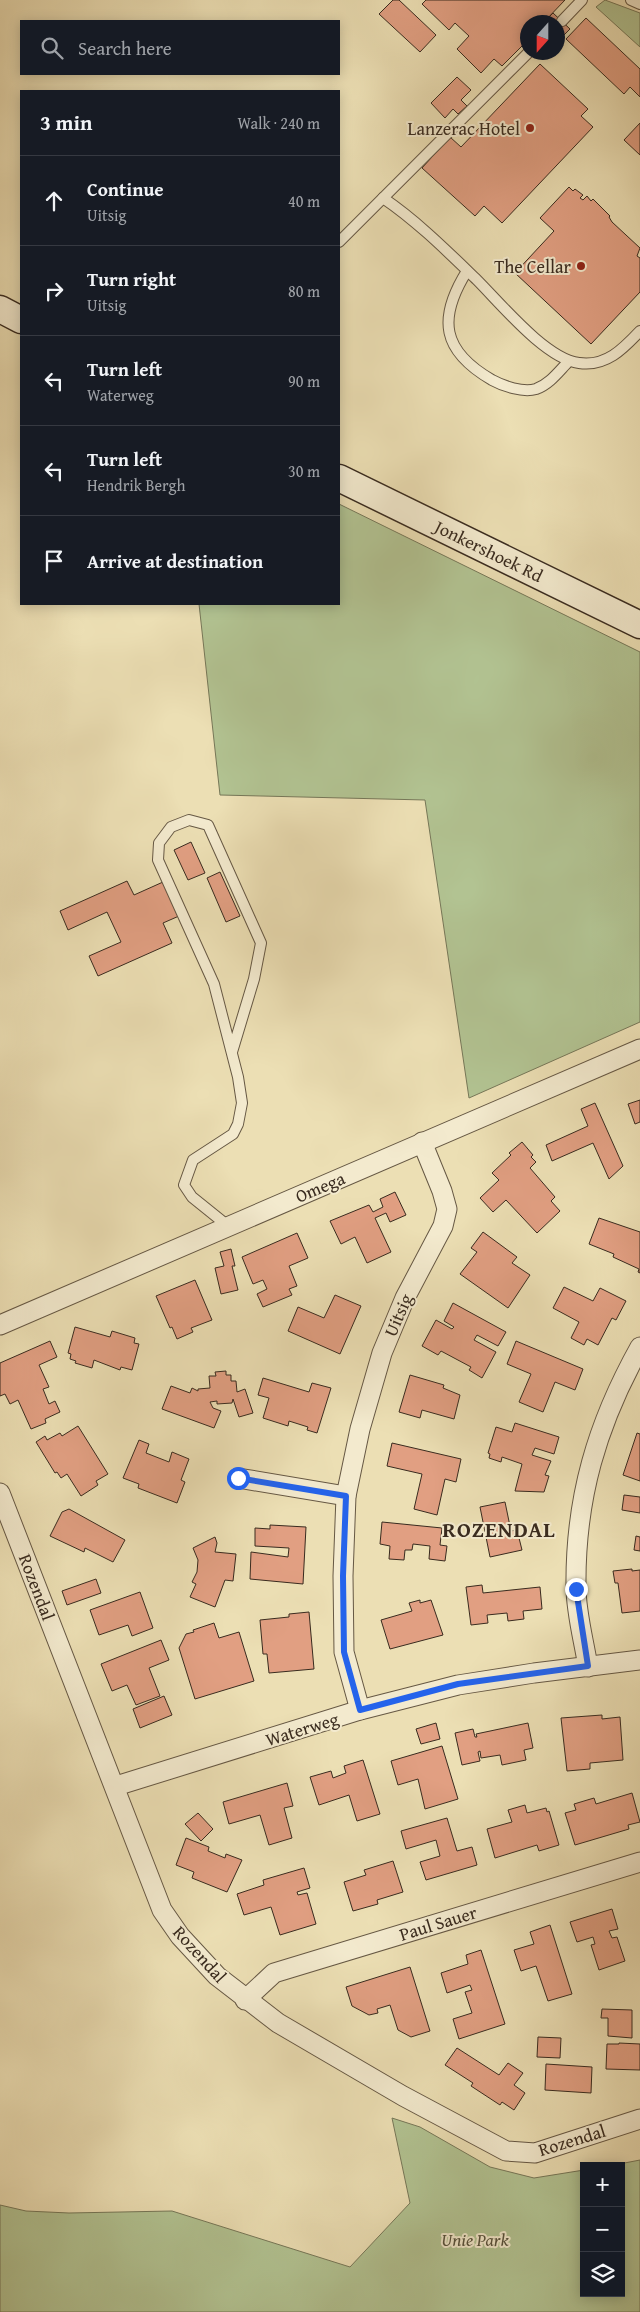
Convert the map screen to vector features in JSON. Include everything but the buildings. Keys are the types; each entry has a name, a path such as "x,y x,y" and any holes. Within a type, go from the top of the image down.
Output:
{"street":[{"path":"0,309 20,319"},
{"name":"Jonkershoek Rd","path":"340,478 640,625"},
{"name":"Omega","path":"0,1325 640,1048"},
{"name":"Uitsig","path":"360,1710 344,1652 343,1576 346,1496 360,1429 382,1353 405,1298 443,1226 446,1209 442,1191 422,1142"},
{"path":"588,1666 576,1589 579,1521 594,1449 608,1409 640,1347"},
{"path":"238,1478 346,1496"},
{"name":"Rozendal","path":"0,1492 116,1786 162,1910 180,1936 216,1976 244,2000 278,2023 403,2096 506,2151 535,2153 640,2119"},
{"name":"Waterweg","path":"116,1786 360,1710 458,1684 640,1660"},
{"name":"Paul Sauer","path":"244,2000 274,1973 640,1862"}],"lane":[{"path":"565,18 582,0"},
{"path":"631,0 640,4"},
{"path":"340,241 521,60"},
{"path":"383,198 403,211 539,342 557,356 581,364 607,359 618,354 640,331"},
{"path":"468,272 454,292 448,324 450,338 455,350 475,370 500,384 524,390 535,389 546,384 569,361"},
{"path":"228,1226 192,1197 184,1185 193,1160 233,1134 238,1124 242,1103 232,1052 214,984 158,860 159,843 171,827 189,820 208,825 261,943 254,979 232,1052"}],"green space":[{"path":"605,0 640,13 640,47 596,7"},
{"path":"340,504 640,652 640,1022 469,1098 425,800 220,795 199,605 340,605"},
{"name":"Unie Park","path":"392,2118 420,2127 490,2167 534,2178 580,2171 580,2297 625,2297 625,2163 640,2160 640,2312 0,2312 0,2205 26,2211 69,2213 172,2211 350,2267 410,2203"}],"place":[{"name":"Lanzerac Hotel","path":"530,128"},
{"name":"The Cellar","path":"581,266"}],"district":[{"name":"ROZENDAL","path":"499,1529"}],"route":[{"path":"238,1478 346,1496 343,1576 344,1652 360,1710 458,1684 588,1666 576,1589"}]}
